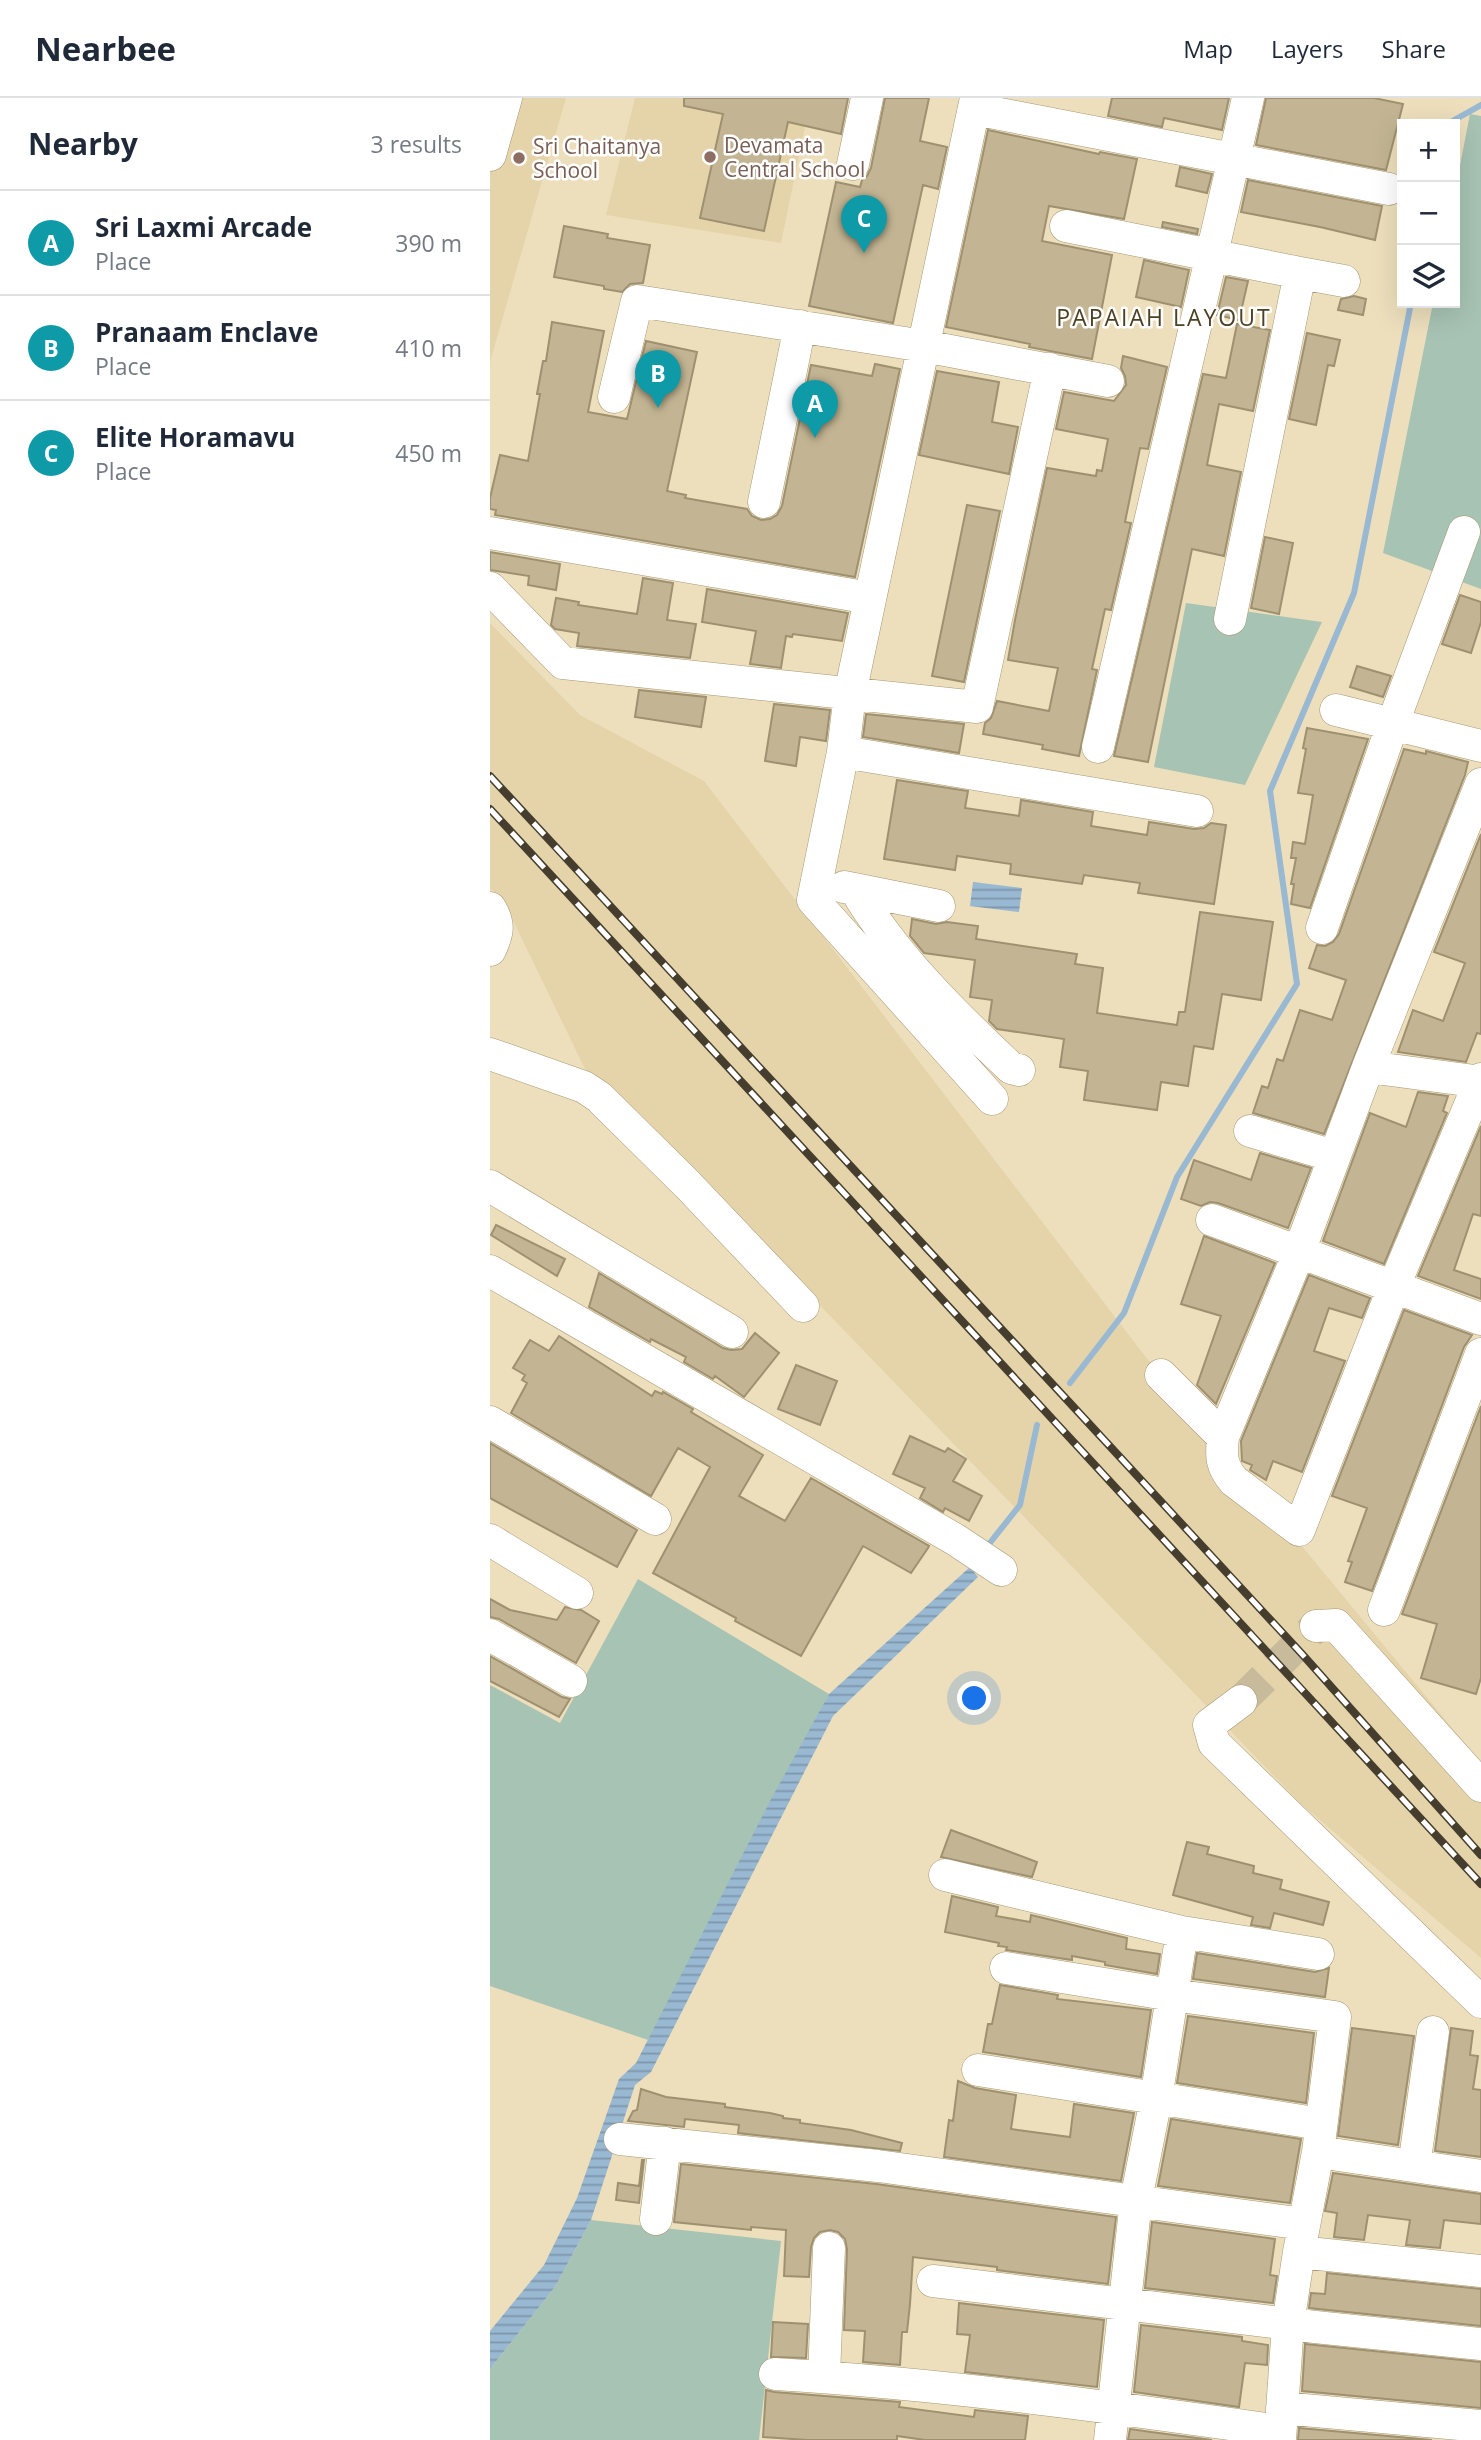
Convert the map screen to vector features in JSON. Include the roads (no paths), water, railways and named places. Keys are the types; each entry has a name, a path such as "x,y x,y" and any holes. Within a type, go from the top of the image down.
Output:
{"street":[{"path":"853,164 867,98"},
{"path":"1098,747 1248,98"},
{"path":"992,1100 813,900 843,751 850,694 975,103 1234,159 1389,189"},
{"path":"490,155 499,111"},
{"path":"1066,226 1344,281"},
{"path":"1230,619 1300,272"},
{"path":"614,397 637,301 924,346 1108,381"},
{"path":"764,502 800,326"},
{"path":"490,587 563,663 976,708 1050,369"},
{"path":"1322,928 1392,723 1464,532"},
{"path":"490,533 870,598"},
{"path":"1336,710 1481,746"},
{"path":"843,751 1126,813 1197,811"},
{"path":"1368,1067 1481,1081 1394,1286 1299,1530 1234,1481 1225,1471 1221,1459 1223,1437 1299,1252 1368,1067 1481,784"},
{"path":"818,876 839,886 939,906"},
{"path":"855,889 874,922 921,978 1003,1061 1011,1068 1019,1070"},
{"path":"490,908 498,923 498,935 490,950"},
{"path":"490,1054 584,1087 599,1097 688,1185 803,1306"},
{"path":"1250,1131 1334,1156"},
{"path":"490,1186 732,1332"},
{"path":"1212,1220 1481,1319"},
{"path":"490,1270 956,1540 1001,1570"},
{"path":"1384,1610 1481,1354"},
{"path":"1161,1375 1223,1437"},
{"path":"490,1422 655,1519"},
{"path":"490,1540 577,1593"},
{"path":"1316,1626 1336,1625 1481,1786"},
{"path":"490,1635 571,1681"},
{"path":"1241,1701 1209,1725 1214,1743 1481,2001"},
{"path":"945,1875 1182,1932 1318,1954"},
{"path":"1110,2440 1136,2200 1156,2099 1182,1932"},
{"path":"1006,1968 1172,1995 1336,2008 1319,2138 1288,2324 1280,2426"},
{"path":"1414,2166 1433,2032"},
{"path":"978,2070 1156,2099 1319,2138 1414,2166 1481,2176"},
{"path":"620,2139 878,2166 1136,2200 1301,2238 1481,2271"},
{"path":"656,2220 665,2143"},
{"path":"824,2376 829,2248"},
{"path":"933,2281 1288,2324 1481,2344"},
{"path":"775,2374 824,2376 1280,2426 1481,2426"}],"water":[{"path":"973,882 1022,888 1019,912 970,906"},
{"path":"970,1567 978,1577 833,1716 651,2072 635,2085 591,2220 555,2287 490,2369 490,2331 544,2265 577,2198 619,2079 636,2063 770,1801 829,1694"}],"waterway":[{"path":"1456,119 1481,105"},
{"path":"1070,1383 1124,1313 1177,1177 1297,984 1270,791 1354,593 1410,308"},
{"path":"985,1549 1020,1505 1037,1425"}],"tunnel":[{"path":"1241,1701 1316,1626"}],"railway":[{"path":"490,776 1302,1654 1481,1855"},
{"path":"490,809 1481,1884"}],"place":[{"name":"Devamata Central School","path":"710,157"},
{"name":"Sri Chaitanya School","path":"519,158"},
{"name":"Elite Horamavu","path":"864,253"},
{"name":"Pranaam Enclave","path":"658,408"},
{"name":"Sri Laxmi Arcade","path":"815,438"}],"district":[{"name":"PAPAIAH LAYOUT","path":"1164,317"}]}
